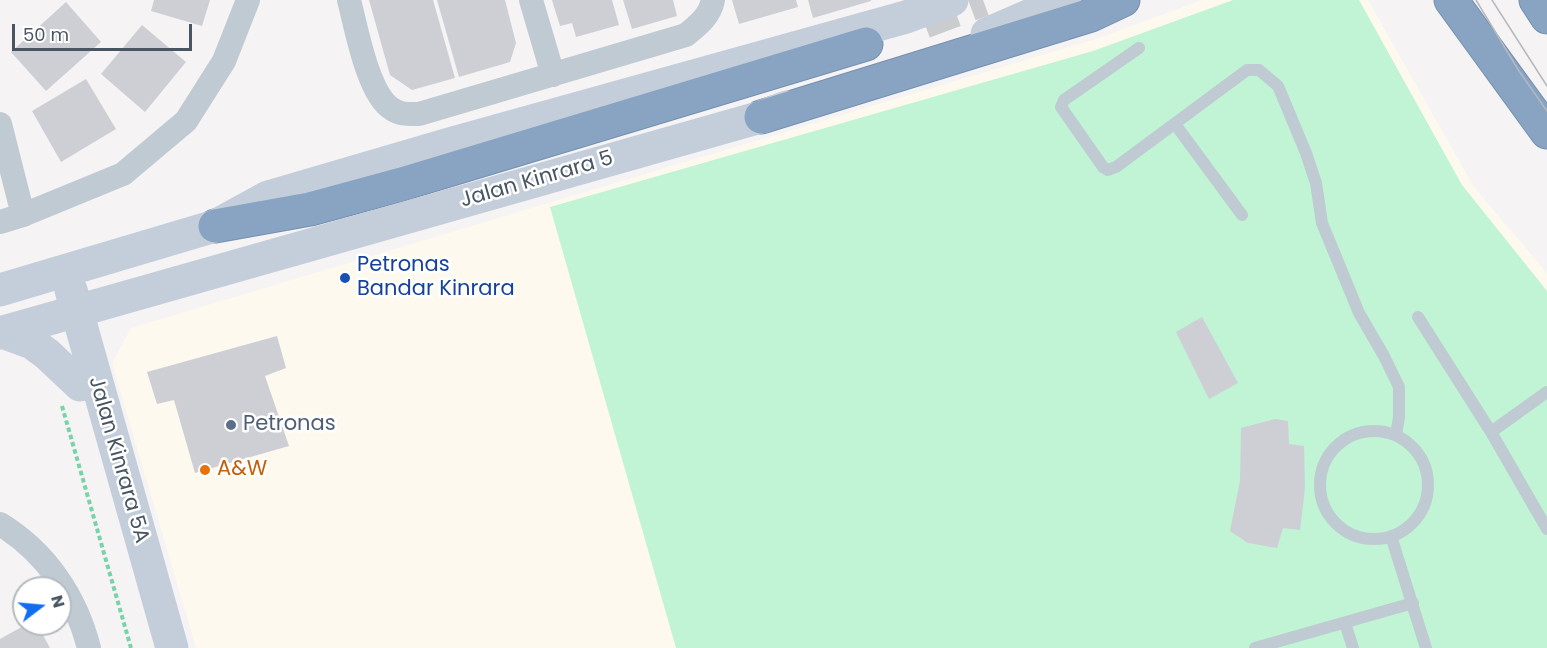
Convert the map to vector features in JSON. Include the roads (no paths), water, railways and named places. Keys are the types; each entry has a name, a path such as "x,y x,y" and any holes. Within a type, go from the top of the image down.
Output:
{"highway":[{"path":"761,117 1091,15 1123,0"},
{"path":"1451,0 1547,132"},
{"path":"1536,0 1547,17"},
{"path":"215,226 310,209 402,184 866,44"}],"main road":[{"path":"0,291 215,226 268,197 904,8 952,0"},
{"name":"Jalan Kinrara 5","path":"1,332 761,117 1008,27 1065,0"},
{"name":"Jalan Kinrara 5A","path":"58,274 69,314 76,380 154,648"},
{"path":"1,332 32,343 76,380 104,315 122,298"},
{"name":"Jalan Kinrara 5A","path":"76,380 172,648"}],"street":[{"path":"0,222 23,215 123,174 186,121 224,61 248,0"},
{"path":"348,0 370,77 378,94 390,108 405,115 419,114 686,35 702,22 712,7 713,0"},
{"path":"531,0 553,75"},
{"path":"0,124 23,215"},
{"path":"0,524 34,551 61,582 82,622 89,648"}],"lane":[{"path":"1140,48 1064,100 1061,107 1103,167 1108,170 1116,167 1247,70 1258,70 1278,86 1316,183 1322,223 1359,313 1399,387 1399,417 1396,435"},
{"path":"1175,124 1242,215"},
{"path":"1418,317 1491,432 1547,529"},
{"path":"1491,432 1547,392"},
{"path":"1364,431 1380,431 1396,435 1410,444 1420,456 1426,471 1428,487 1425,504 1417,518 1406,529 1391,537 1376,539 1359,537 1344,530 1332,520 1324,506 1320,490 1320,474 1326,458 1349,436 1364,431"},
{"path":"1391,537 1426,648"},
{"path":"1255,648 1287,644 1345,623 1413,603"},
{"path":"1345,623 1353,648"}],"tunnel":[{"path":"924,22 983,0"}],"tram line":[{"path":"1476,0 1519,71 1547,111"},
{"path":"1492,0 1547,86"}],"place":[{"name":"Petronas Bandar Kinrara","path":"345,278"},
{"name":"Petronas","path":"231,425"},
{"name":"A&W","path":"205,470"}]}
